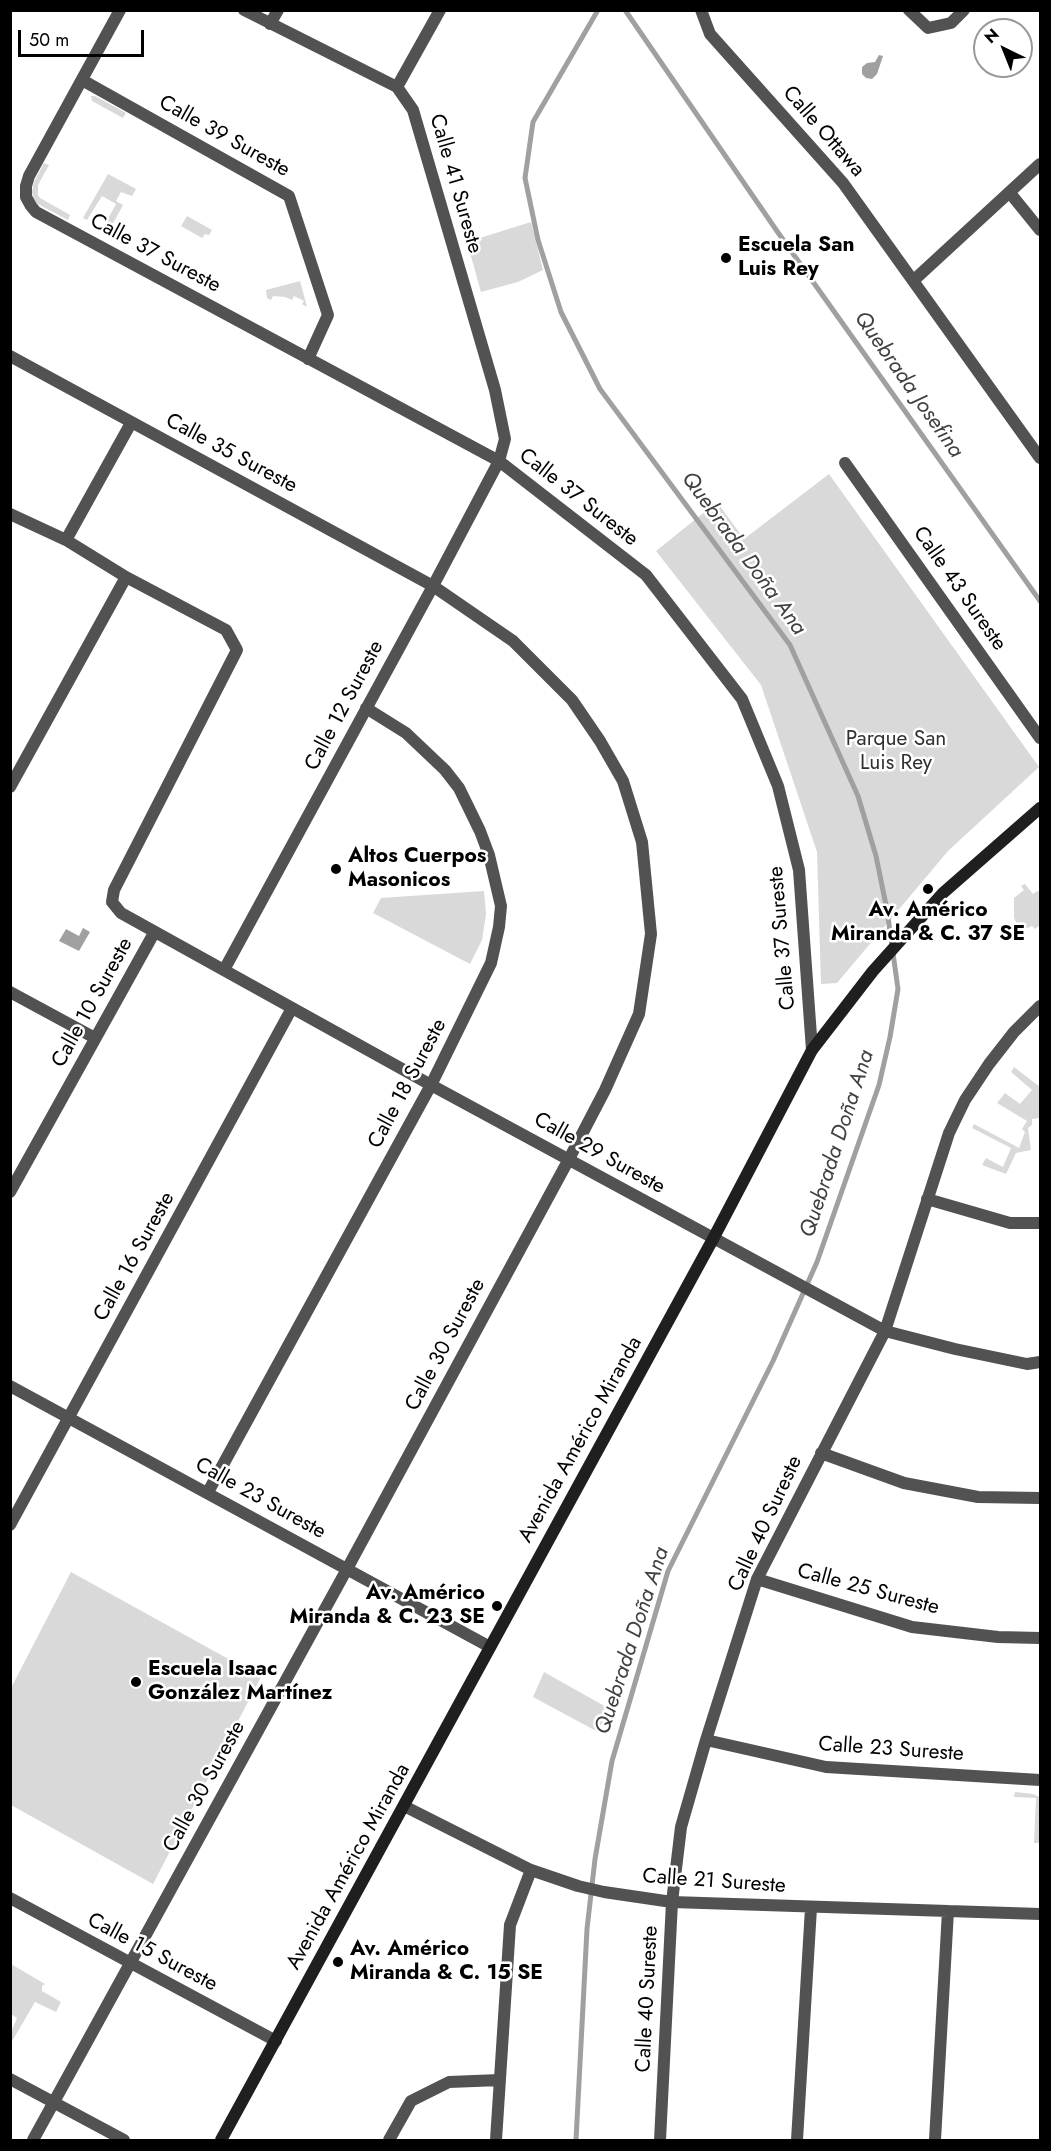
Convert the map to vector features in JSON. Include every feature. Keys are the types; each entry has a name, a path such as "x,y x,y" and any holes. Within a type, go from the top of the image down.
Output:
{"street":[{"path":"82,80 120,10"},
{"name":"Calle 41 Sureste","path":"244,10 397,87 413,110 495,390 505,440 499,461"},
{"path":"270,24 278,10"},
{"path":"397,87 440,10"},
{"name":"Calle Ottawa","path":"701,10 710,34 843,183 1041,458"},
{"path":"909,10 928,27 951,23 964,10"},
{"name":"Calle 37 Sureste","path":"82,80 29,176 26,197 36,212 499,461 646,575 742,699 778,786 799,870 812,1050"},
{"name":"Calle 39 Sureste","path":"82,80 289,196 328,315 308,359"},
{"path":"914,280 1041,164"},
{"path":"1010,193 1041,230"},
{"name":"Calle 35 Sureste","path":"10,356 433,586"},
{"path":"66,540 131,423"},
{"name":"Calle 12 Sureste","path":"224,970 499,461"},
{"name":"Calle 43 Sureste","path":"845,463 1041,738"},
{"path":"10,514 66,540 126,577 10,787"},
{"name":"Calle 10 Sureste","path":"10,1192 15,1173 154,933 120,913 112,902 114,890 237,650 226,630 126,577"},
{"name":"Calle 30 Sureste","path":"33,2140 569,1159 605,1090 639,1014 651,934 642,842 623,781 600,741 572,700 513,641 433,586"},
{"name":"Calle 18 Sureste","path":"208,1492 431,1085 491,963 499,927 501,906 489,855 477,823 459,788 445,770 406,733 366,708"},
{"name":"Avenida Américo Miranda","path":"221,2140 713,1239 812,1050 873,971 943,893 1041,808"},
{"name":"Calle 29 Sureste","path":"154,933 885,1331 1027,1364 1041,1362"},
{"path":"10,992 95,1038"},
{"name":"Calle 40 Sureste","path":"660,2140 672,1902 681,1827 757,1579 885,1331 949,1133 965,1100 1014,1032 1041,1006"},
{"name":"Calle 16 Sureste","path":"10,1525 292,1008"},
{"path":"927,1199 1010,1223 1041,1223"},
{"name":"Calle 23 Sureste","path":"10,1386 490,1647"},
{"path":"821,1453 904,1483 978,1497 1041,1498"},
{"name":"Calle 25 Sureste","path":"757,1579 912,1627 998,1637 1041,1638"},
{"name":"Calle 23 Sureste","path":"706,1740 826,1767 1041,1780"},
{"name":"Calle 21 Sureste","path":"404,1806 531,1870 604,1892 672,1902 1041,1914"},
{"path":"496,2140 510,1925 531,1870"},
{"name":"Calle 15 Sureste","path":"10,1898 276,2041"},
{"path":"797,2140 811,1908"},
{"path":"935,2140 948,1911"},
{"path":"10,2079 124,2140"},
{"path":"389,2140 411,2101 449,2082 500,2080"}],"green space":[{"path":"91,96 126,113 123,118 92,101"},
{"path":"44,163 49,165 38,185 38,195 70,215 68,220 34,200 32,192 34,182"},
{"path":"108,174 136,189 132,196 121,192 116,201 123,205 109,231 103,228 116,204 102,196 87,220 83,218"},
{"path":"187,216 212,230 209,235 205,234 202,238 181,226"},
{"path":"531,222 543,270 518,282 481,292 467,242"},
{"path":"300,281 307,307 302,304 304,301 294,296 292,300 273,296 271,300 267,298 266,290"},
{"name":"Parque San Luis Rey","path":"829,474 1039,767 948,851 837,983 821,984 817,852 761,685 656,551 717,502 744,539"},
{"path":"1025,884 1033,894 1040,891 1040,925 1035,929 1032,926 1023,930 1019,928 1014,918 1014,898 1024,890 1021,886"},
{"path":"484,891 486,914 482,940 470,964 373,913 381,898"},
{"path":"1014,1067 1040,1087 1040,1118 1032,1119 1032,1125 1028,1128 1031,1150 1016,1153 1006,1174 982,1165 986,1158 1003,1167 1011,1148 972,1128 974,1124 1019,1148 1025,1132 1022,1129 1027,1121 997,1103 1005,1093 1020,1104 1032,1090 1011,1072"},
{"name":"Escuela Isaac González Martínez","path":"71,1572 261,1677 153,1884 11,1805 11,1688"},
{"path":"544,1672 608,1708 598,1732 533,1697"},
{"path":"1015,1792 1040,1797 1040,1843 1034,1843 1036,1798 1014,1797"},
{"path":"11,1964 45,1984 42,1986 42,1991 61,2002 56,2012 35,2002 11,2043 11,2032 17,2018 11,2014"}],"shaded area":[{"path":"879,55 883,56 877,74 872,79 866,78 862,74 862,67 867,63 875,62"},
{"path":"83,928 90,932 79,951 59,941 66,929 79,936"}],"waterway":[{"name":"Quebrada Doña Ana","path":"576,2140 587,1929 595,1859 612,1761 668,1571 773,1361 817,1262 879,1085 898,989 887,910 876,856 858,796 790,645 600,389 561,312 538,240 525,178 533,122 598,10"},
{"name":"Quebrada Josefina","path":"625,10 779,234 1040,601"}],"place":[{"name":"Escuela San Luis Rey","path":"726,258"},
{"name":"Altos Cuerpos Masonicos","path":"336,869"},
{"name":"Av. Américo Miranda & C. 37 SE","path":"928,889"},
{"name":"Av. Américo Miranda & C. 23 SE","path":"497,1606"},
{"name":"Escuela Isaac González Martínez","path":"136,1682"},
{"name":"Av. Américo Miranda & C. 15 SE","path":"338,1962"}]}
